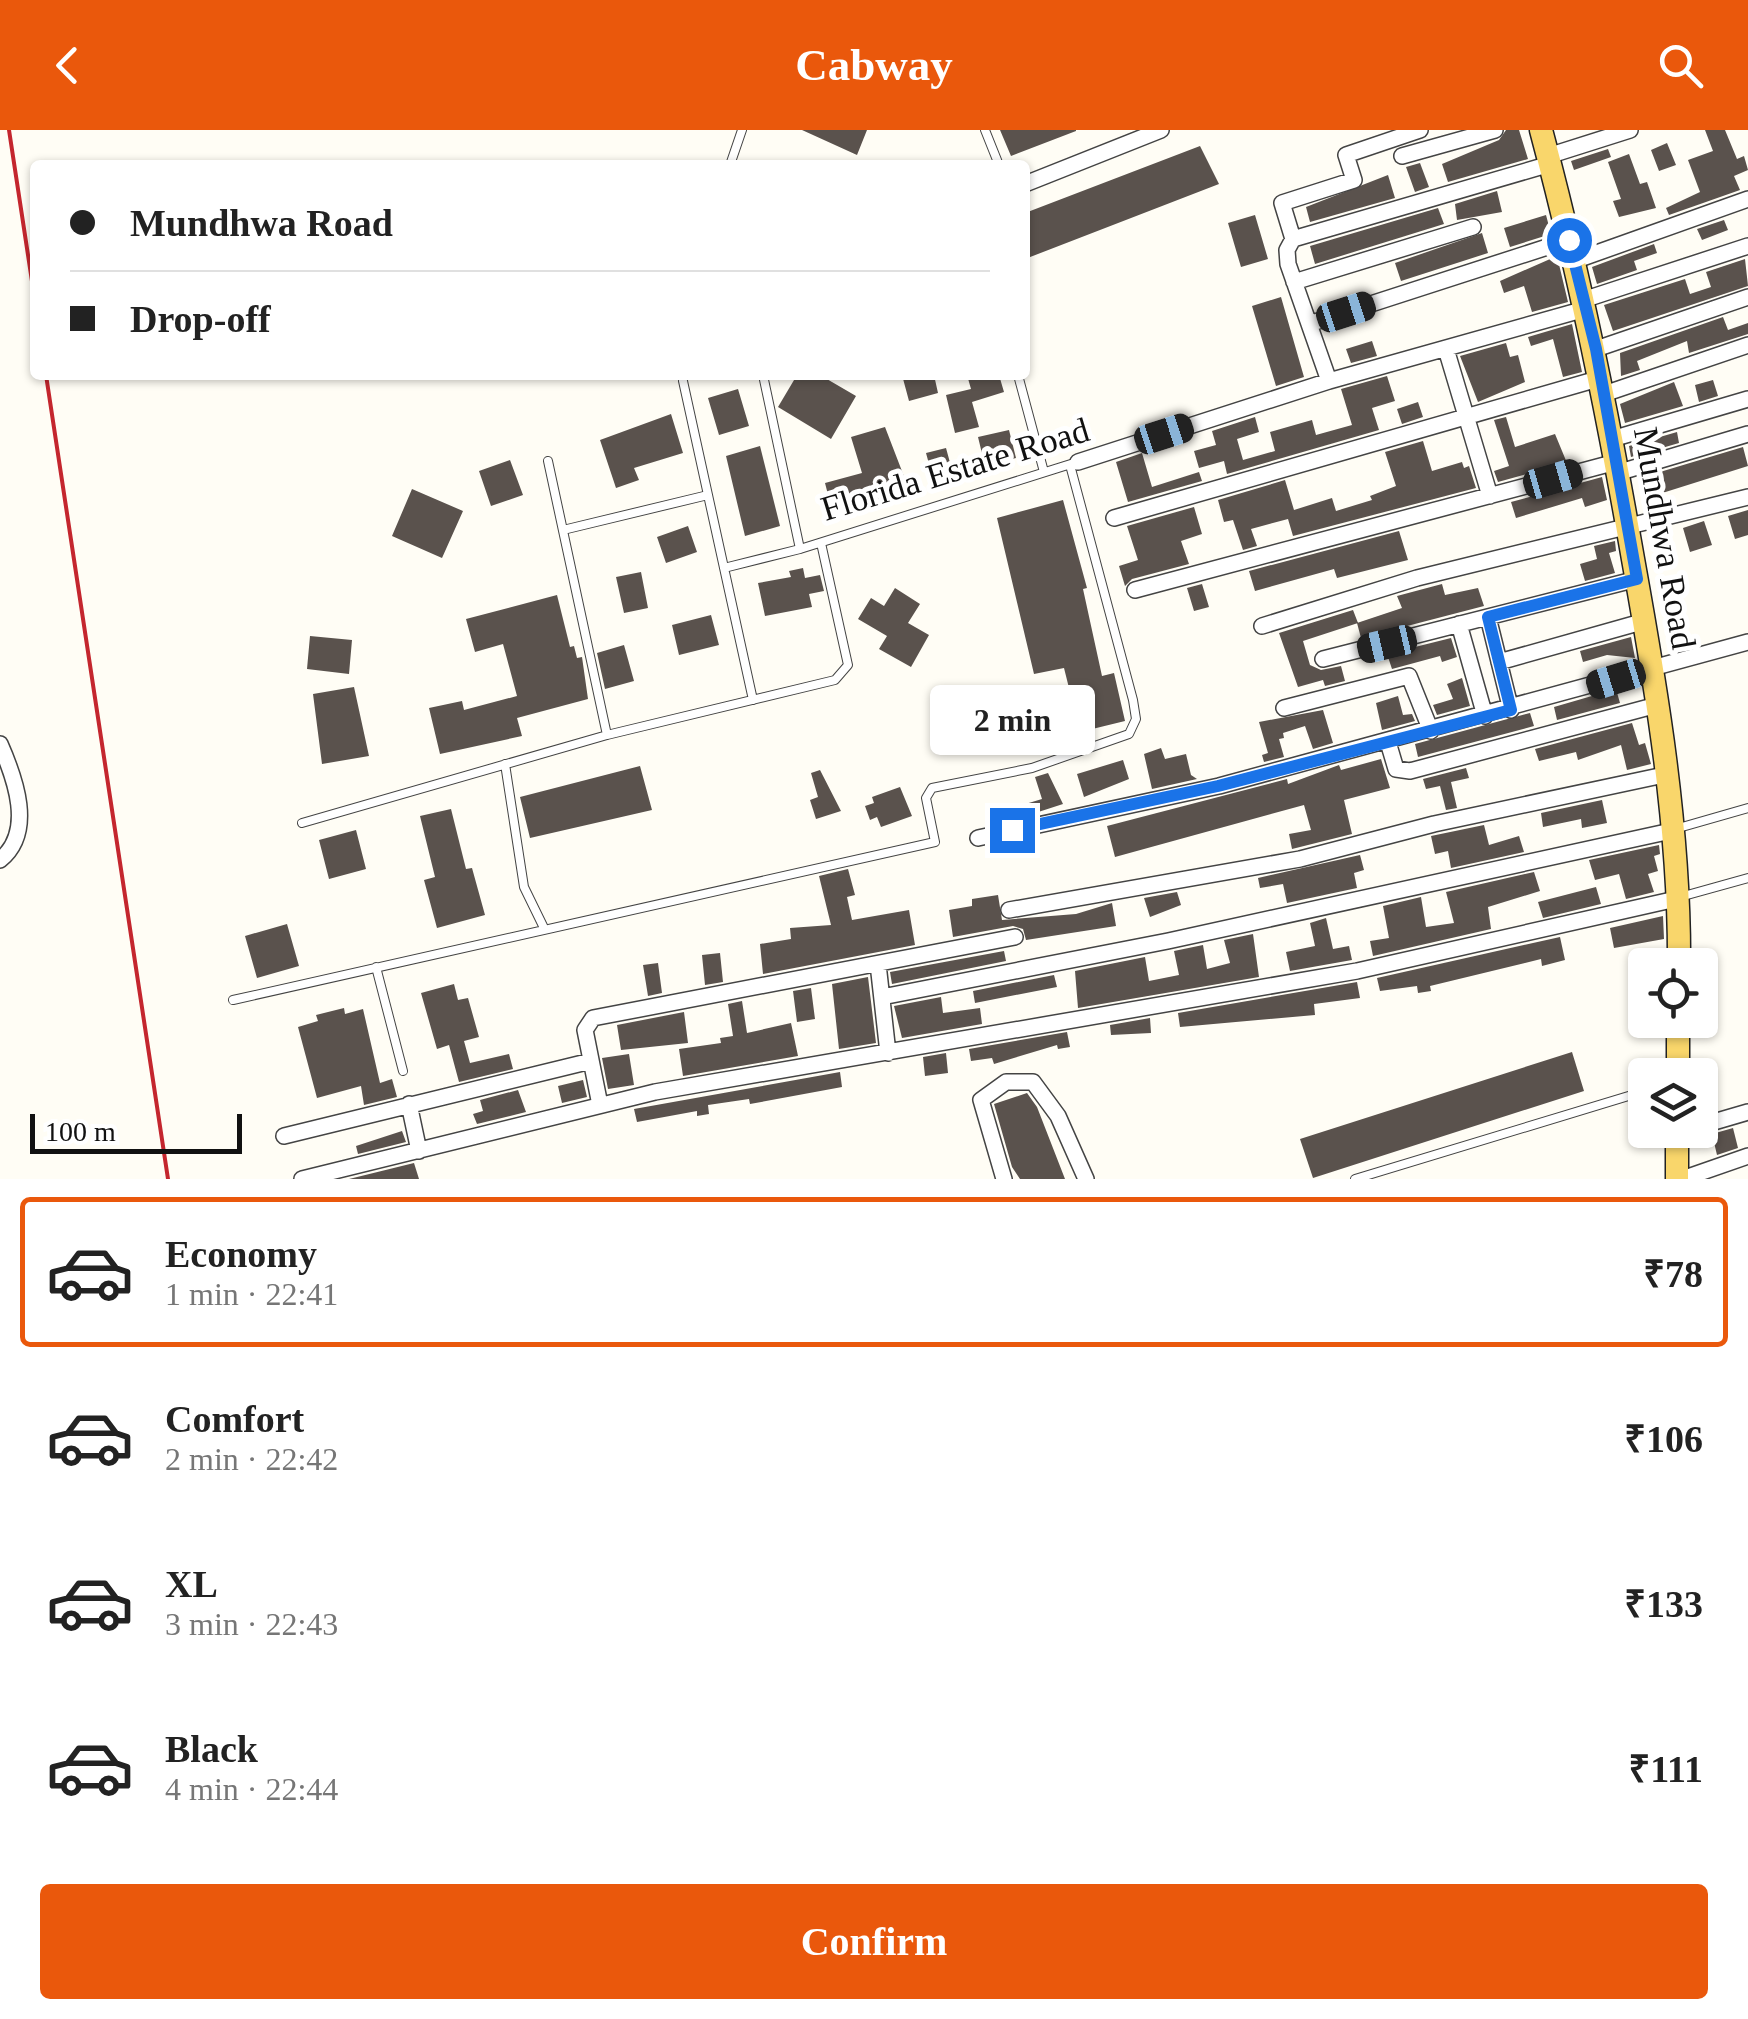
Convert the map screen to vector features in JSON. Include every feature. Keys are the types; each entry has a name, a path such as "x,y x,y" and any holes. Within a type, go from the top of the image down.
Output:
{"main road":[{"name":"Mundhwa Road","path":"1541,130 1596,349 1653,668 1671,830 1677,948"},
{"path":"1679,1179 1683,1148"}],"street":[{"path":"1030,182 1161,130"},
{"path":"1328,381 1294,282 1287,250 1293,238 1282,203 1354,180 1346,155 1420,130"},
{"path":"1402,156 1496,130"},
{"path":"1293,238 1549,160 1630,130"},
{"path":"1309,324 1748,199"},
{"path":"1294,282 1473,227"},
{"name":"Florida Estate Road","path":"1074,464 1328,381 1446,349 1748,246"},
{"path":"1596,349 1748,297"},
{"path":"1114,518 1748,345"},
{"path":"1446,349 1490,496"},
{"path":"1615,458 1748,398"},
{"path":"1134,590 1490,496 1615,458 1748,434"},
{"path":"1262,626 1417,578 1748,497"},
{"path":"1324,659 1637,579"},
{"path":"1488,617 1511,710"},
{"path":"1499,662 1645,621"},
{"path":"1459,624 1485,716"},
{"path":"978,838 1218,786 1511,710 1748,642"},
{"path":"1284,708 1410,676 1431,731"},
{"path":"1388,742 1396,769 1410,771 1657,705"},
{"path":"0,744 16,780 19,817 14,844 0,860"},
{"path":"1009,910 1300,858 1664,775"},
{"path":"882,996 1168,942 1671,830"},
{"path":"302,1179 600,1105 1357,972 1676,898"},
{"path":"600,1105 586,1030 593,1018 1015,937"},
{"path":"878,964 888,1053"},
{"path":"284,1136 592,1061"},
{"path":"1004,1179 981,1100 1006,1082 1033,1082 1058,1116 1086,1179"},
{"path":"410,1104 419,1151"},
{"path":"1718,1121 1748,1112"},
{"path":"1679,1179 1740,1159"},
{"path":"1735,1179 1740,1159"}],"lane":[{"path":"732,160 742,130"},
{"path":"985,130 997,160"},
{"name":"Florida Estate Road","path":"764,380 800,550 1074,464"},
{"path":"1019,380 1044,472"},
{"path":"683,381 753,700"},
{"path":"548,461 607,735"},
{"path":"233,1000 935,842 926,798 932,788 1032,768 1129,734 1136,718 1134,700 1074,464"},
{"path":"563,530 708,494"},
{"path":"302,823 607,735 835,680 848,665 821,542"},
{"path":"724,568 800,550"},
{"path":"506,764 524,888 544,928"},
{"path":"1671,830 1748,808"},
{"path":"1676,898 1748,878"},
{"path":"376,966 403,1071"},
{"path":"1356,1179 1628,1096"}],"building":[{"path":"802,130 867,130 857,155"},
{"path":"1000,130 1076,130 1076,131 1011,156"},
{"path":"1506,130 1519,130 1528,159 1448,182 1442,164 1499,140"},
{"path":"1705,130 1725,130 1737,159 1744,156 1748,170 1734,176 1740,190 1669,215 1666,208 1700,192 1688,160 1713,151"},
{"path":"1667,143 1676,165 1659,171 1651,150"},
{"path":"1200,146 1219,184 1030,257 1030,211"},
{"path":"1608,149 1611,157 1574,170 1571,161"},
{"path":"1629,154 1640,184 1647,182 1656,208 1619,217 1613,201 1621,199 1608,162"},
{"path":"1420,163 1429,187 1415,192 1406,167"},
{"path":"1388,175 1395,198 1310,222 1306,207"},
{"path":"1497,191 1502,212 1457,220 1455,204"},
{"path":"1438,208 1444,224 1315,264 1310,246"},
{"path":"1255,215 1268,259 1241,267 1228,223"},
{"path":"1546,215 1551,234 1510,247 1504,228"},
{"path":"1724,220 1728,230 1702,240 1697,229"},
{"path":"1482,233 1488,253 1401,281 1395,263"},
{"path":"1654,244 1657,253 1634,261 1637,270 1597,284 1592,267"},
{"path":"1557,256 1568,302 1532,312 1524,286 1504,293 1500,281"},
{"path":"1745,259 1748,286 1613,331 1604,305 1685,279 1690,294 1711,287 1706,272"},
{"path":"1281,297 1304,377 1276,386 1252,306"},
{"path":"1723,317 1728,330 1748,323 1748,334 1689,353 1687,341 1637,361 1640,370 1621,376 1620,353"},
{"path":"1572,324 1582,372 1563,377 1553,339 1531,346 1528,337"},
{"path":"1372,341 1377,356 1351,363 1346,349"},
{"path":"1506,343 1510,357 1518,355 1525,382 1478,402 1460,356"},
{"path":"1387,376 1395,401 1372,408 1379,430 1227,474 1224,461 1199,468 1194,451 1216,445 1212,431 1255,417 1259,432 1237,439 1243,460 1275,451 1270,432 1312,420 1316,435 1352,425 1341,389"},
{"path":"794,380 829,380 856,396 831,439 778,407"},
{"path":"903,380 935,380 938,393 909,401"},
{"path":"968,380 1000,380 1004,392 972,402 979,427 955,433 946,395 971,389"},
{"path":"1713,380 1718,396 1699,402 1695,385"},
{"path":"1674,382 1683,406 1625,423 1620,404"},
{"path":"738,389 749,426 719,435 708,398"},
{"path":"1418,402 1423,417 1402,424 1397,409"},
{"path":"671,414 683,453 634,468 639,480 616,488 600,440"},
{"path":"1506,417 1515,447 1555,434 1567,463 1498,482 1494,471 1509,466 1494,420"},
{"path":"885,427 910,492 834,518 825,483 862,473 851,437"},
{"path":"1009,430 1016,458 985,466 978,437"},
{"path":"1677,432 1679,443 1631,457 1629,446"},
{"path":"1423,441 1432,471 1462,462 1464,468 1469,466 1476,488 1293,536 1288,519 1251,529 1257,546 1243,550 1233,520 1224,522 1218,500 1285,480 1294,510 1332,498 1336,511 1372,500 1370,496 1396,486 1385,452"},
{"path":"760,446 780,526 745,536 726,456"},
{"path":"1743,447 1748,466 1656,495 1650,475"},
{"path":"946,448 955,481 935,486 926,453"},
{"path":"1142,453 1152,487 1199,472 1202,481 1128,502 1116,462"},
{"path":"510,460 523,495 491,506 479,471"},
{"path":"1602,477 1607,500 1585,507 1582,498 1516,518 1511,502"},
{"path":"412,489 463,511 442,558 392,536"},
{"path":"1063,500 1087,588 1083,589 1102,676 1114,673 1125,721 1080,732 1064,668 1034,674 997,518"},
{"path":"1194,507 1202,534 1181,541 1189,564 1132,579 1125,586 1119,566 1138,560 1127,526"},
{"path":"1748,510 1748,535 1735,539 1728,516"},
{"path":"1704,521 1712,545 1690,552 1683,528"},
{"path":"688,526 697,552 666,563 657,537"},
{"path":"1399,531 1408,560 1337,578 1334,569 1255,591 1249,571"},
{"path":"1615,541 1616,551 1609,553 1615,573 1585,581 1580,564 1597,559 1594,546"},
{"path":"803,568 805,578 820,575 824,591 809,594 812,607 765,616 758,583 791,577 789,571"},
{"path":"641,572 648,608 624,613 616,577"},
{"path":"1202,584 1209,607 1194,611 1187,588"},
{"path":"1442,584 1445,595 1478,588 1484,606 1361,638 1357,623 1402,608 1397,596"},
{"path":"895,588 920,604 908,623 929,635 911,667 879,649 887,636 858,619 871,598 884,606"},
{"path":"557,595 570,647 574,646 577,658 582,657 588,699 517,718 522,736 440,754 429,708 462,701 464,710 517,696 503,644 475,652 466,619"},
{"path":"1353,610 1358,623 1303,641 1310,665 1321,670 1341,666 1345,681 1325,686 1323,680 1298,687 1279,633"},
{"path":"711,615 719,645 679,655 672,625"},
{"path":"310,636 352,640 349,674 307,669"},
{"path":"1631,637 1635,658 1607,655 1583,662 1580,651"},
{"path":"1451,638 1457,657 1442,662 1440,656 1392,669 1387,654"},
{"path":"624,645 634,681 605,689 597,653"},
{"path":"1462,678 1470,706 1437,715 1433,705 1453,699 1447,684"},
{"path":"354,687 369,756 322,764 313,694"},
{"path":"1616,689 1620,703 1557,720 1554,707"},
{"path":"1398,696 1403,715 1412,714 1415,721 1382,730 1376,703"},
{"path":"1323,710 1333,743 1313,749 1305,726 1283,733 1284,738 1279,739 1284,757 1264,762 1262,755 1268,753 1259,722"},
{"path":"1530,713 1534,726 1418,757 1415,744"},
{"path":"1632,723 1639,745 1645,743 1651,764 1627,770 1621,745 1578,760 1576,752 1539,761 1535,749"},
{"path":"1161,748 1165,759 1186,754 1191,775 1197,779 1152,789 1144,754"},
{"path":"1381,759 1390,788 1344,800 1352,834 1292,849 1289,834 1311,830 1304,805 1115,857 1107,826 1287,779 1288,784 1339,765 1341,770"},
{"path":"1123,760 1129,779 1084,797 1077,774"},
{"path":"640,766 652,810 530,838 520,797"},
{"path":"1466,768 1469,778 1451,782 1457,808 1446,810 1440,786 1426,789 1423,779"},
{"path":"820,770 841,811 816,819 810,800 818,797 811,773"},
{"path":"1048,773 1063,804 1026,816 1022,805 1042,799 1035,777"},
{"path":"900,787 912,816 881,827 877,817 870,820 865,806 874,803 872,797"},
{"path":"1602,800 1607,823 1582,828 1581,819 1543,827 1541,813"},
{"path":"451,809 466,869 472,868 485,915 437,928 424,880 435,877 420,816"},
{"path":"1484,825 1489,845 1519,836 1524,852 1451,868 1448,851 1435,854 1431,836"},
{"path":"356,830 366,869 329,879 319,840"},
{"path":"1659,845 1660,854 1654,856 1658,871 1648,874 1654,892 1626,899 1619,874 1595,880 1589,860"},
{"path":"1360,855 1364,870 1354,873 1357,888 1287,903 1283,884 1260,888 1258,878"},
{"path":"848,869 855,895 847,897 852,920 909,910 915,945 763,974 760,944 791,939 790,928 831,925 819,876"},
{"path":"1534,872 1540,891 1488,907 1491,929 1373,956 1370,941 1389,938 1383,906 1421,897 1426,927 1454,923 1446,892"},
{"path":"1596,887 1601,904 1543,918 1538,902"},
{"path":"1177,892 1181,905 1150,917 1144,898"},
{"path":"998,895 1002,920 1076,914 1112,903 1116,926 1026,940 1023,929 1013,926 953,937 949,910 972,906 972,899"},
{"path":"1663,916 1664,939 1614,948 1610,928"},
{"path":"1326,918 1333,949 1349,946 1352,960 1290,971 1286,952 1315,946 1310,923"},
{"path":"287,924 299,966 257,978 245,936"},
{"path":"1253,934 1259,977 1078,1008 1075,971 1145,957 1149,981 1179,975 1174,951 1203,945 1207,969 1230,963 1224,940"},
{"path":"1560,937 1565,960 1542,966 1541,959 1430,986 1431,991 1418,993 1417,986 1380,991 1377,978"},
{"path":"1004,951 1006,961 892,984 890,972"},
{"path":"720,953 723,982 705,985 702,955"},
{"path":"658,963 662,993 648,996 643,965"},
{"path":"1054,975 1057,987 975,1003 973,991"},
{"path":"868,977 876,1043 839,1049 832,984"},
{"path":"1357,982 1360,998 1314,1004 1315,1015 1180,1027 1178,1013"},
{"path":"454,984 458,1000 468,998 479,1037 464,1041 470,1063 509,1054 513,1069 459,1082 449,1045 437,1049 421,993"},
{"path":"811,988 815,1019 797,1022 793,991"},
{"path":"941,997 943,1013 980,1008 982,1024 902,1038 894,1006"},
{"path":"742,1001 747,1033 791,1023 798,1056 683,1076 679,1049 721,1043 720,1038 733,1036 728,1004"},
{"path":"344,1008 345,1014 363,1009 380,1083 392,1079 397,1097 364,1105 361,1086 317,1098 298,1027 318,1021 316,1015"},
{"path":"684,1012 688,1043 621,1050 617,1025"},
{"path":"1150,1018 1151,1033 1111,1035 1110,1025"},
{"path":"1067,1032 1070,1047 1058,1049 1057,1045 994,1064 992,1058 971,1061 969,1049"},
{"path":"1572,1052 1584,1091 1313,1178 1300,1139"},
{"path":"946,1053 948,1073 925,1076 923,1057"},
{"path":"629,1054 634,1085 608,1089 602,1058"},
{"path":"840,1072 842,1087 750,1104 749,1099 708,1105 709,1114 697,1116 697,1111 637,1122 634,1109"},
{"path":"583,1080 587,1097 562,1103 558,1086"},
{"path":"518,1090 526,1112 477,1124 473,1114 483,1111 480,1100"},
{"path":"1027,1093 1037,1107 1065,1179 1020,1179 1012,1167 994,1104"},
{"path":"1733,1128 1738,1148 1717,1155 1718,1132"},
{"path":"402,1131 406,1142 358,1154 356,1146"},
{"path":"414,1163 419,1179 349,1179"}],"railway":[{"path":"9,130 30,268"},
{"path":"47,380 168,1179"}],"route":[{"path":"1012,830 1218,786 1511,710 1488,617 1637,579 1596,349 1569,240"}]}
